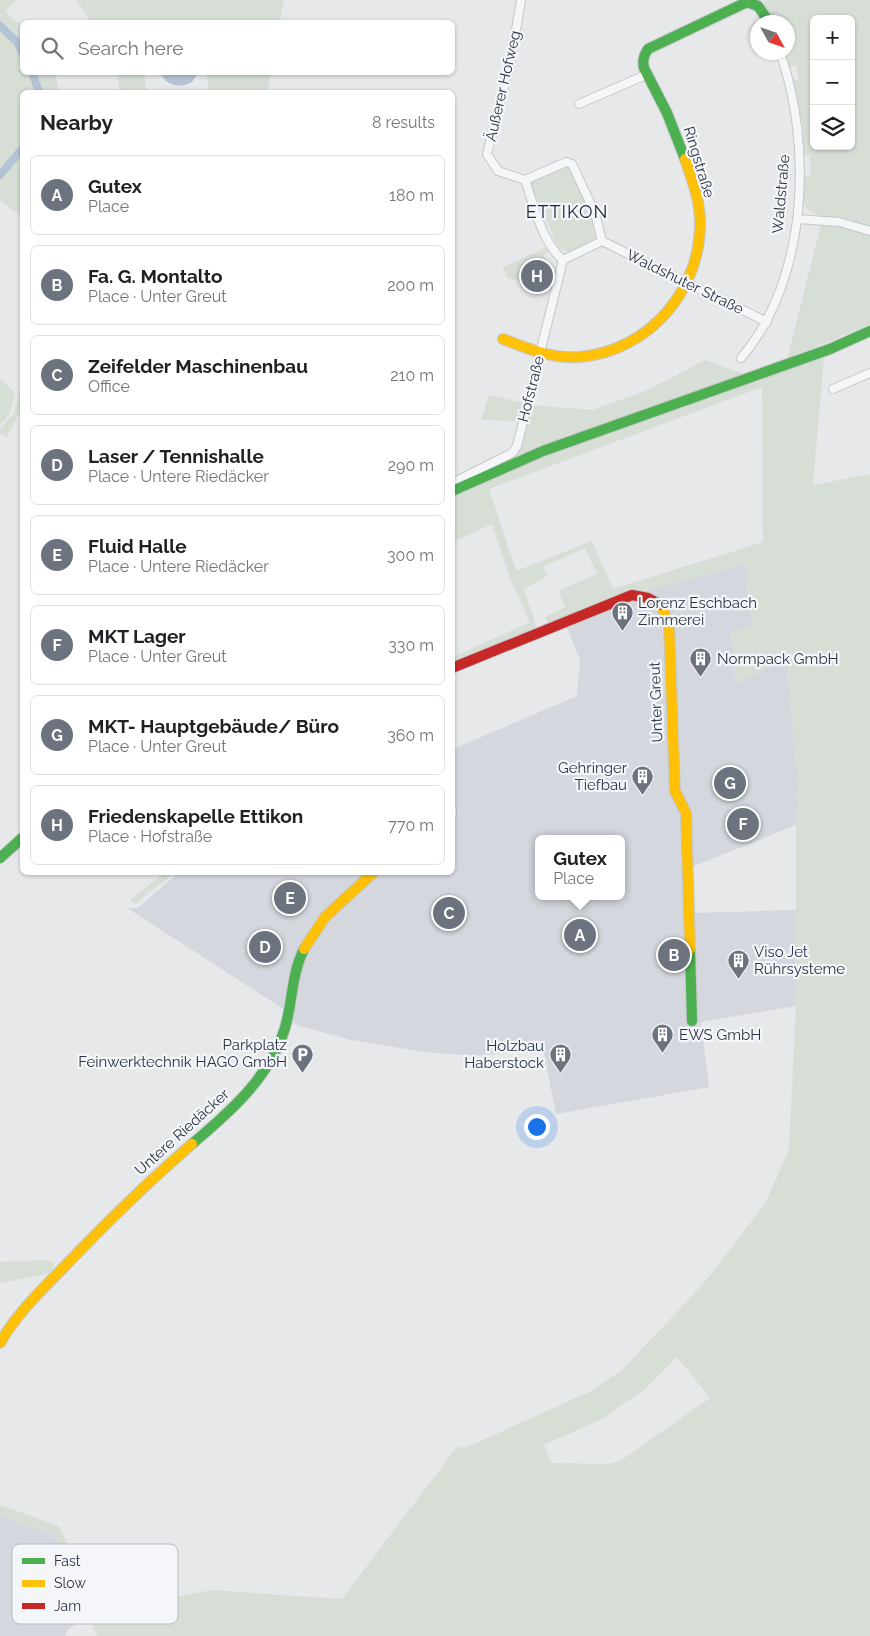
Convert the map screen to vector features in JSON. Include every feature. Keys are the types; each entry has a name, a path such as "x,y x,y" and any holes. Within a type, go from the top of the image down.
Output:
{"street":[{"name":"Äußerer Hofweg","path":"522,0 511,60 487,154 498,171 525,180"},
{"name":"Ringstraße","path":"503,339 551,356 586,356 630,345 666,315 688,283 699,248 700,220 693,185 669,119 643,64 648,49 748,2 758,6 764,15"},
{"name":"Waldstraße","path":"741,358 767,322 782,285 797,218 800,150 792,89 783,60"},
{"path":"579,104 648,74"},
{"path":"566,162 572,164 595,213 602,241 563,260 545,234 525,180 566,162"},
{"path":"797,218 839,222 870,231"},
{"name":"Waldshuter Straße","path":"602,241 767,322"},
{"name":"Hofstraße","path":"455,480 513,451 518,441 563,260"},
{"path":"455,490 543,452 830,349 870,331"},
{"path":"833,389 870,374"},
{"name":"Unter Greut","path":"455,667 588,611 632,595 648,598 661,605 668,625 675,791 686,813 692,1021"},
{"path":"0,858 20,840"},
{"name":"Untere Riedäcker","path":"0,1343 14,1320 140,1189 217,1125 242,1098 269,1063 280,1040 289,1008 294,976 306,941 341,899 370,875"}],"shaded area":[{"path":"0,0 16,0 5,11 20,24 20,75 55,75 59,90 20,90 20,215 0,200"},
{"path":"76,0 284,0 280,20 90,20"},
{"path":"764,0 870,0 870,324 787,359 823,217 810,211 806,207 803,198 803,177 811,176 810,155 803,155 803,128 793,81 799,79 796,65 789,67 786,60 795,60 795,15 769,15 765,9"},
{"path":"116,75 144,75 147,90 120,90"},
{"path":"206,75 271,75 267,90 209,90"},
{"path":"565,165 569,165 588,203 596,233 594,240 586,246 572,251 562,250 558,247 530,183"},
{"path":"548,247 551,251 544,254 548,264 541,272 535,271 531,275 535,279 553,282 551,290 507,278 503,267"},
{"path":"824,357 813,485 870,474 870,1636 97,1636 92,1624 178,1624 178,1596 212,1590 342,1599 457,1447 465,1448 589,1392 622,1370 704,1283 765,1204 789,1149 796,1006 796,834 798,782 786,659 736,684 731,632 752,626 745,564 644,592 637,591 551,623 547,622 545,617 565,607 558,591 597,574 585,548 543,567 547,576 524,589 536,626 533,629 455,664 455,656 530,622 511,581 492,524 455,541 455,495 545,455","holes":["762,387 763,542 613,589 592,541 516,571 489,489","677,1357 710,1398 620,1461 608,1464 551,1463 544,1445 604,1418 646,1388"]},
{"path":"705,360 744,374 515,457 514,453 530,405 592,410 648,390"},
{"path":"0,379 15,393 9,415 0,425"},
{"path":"20,391 20,412 7,437 0,434 0,429 14,413"},
{"path":"489,395 523,403 519,421 481,420"},
{"path":"745,564 752,626 736,683 786,659 798,782 796,825 692,867 693,913 796,910 796,1006 701,1022 709,1087 556,1114 543,1049 475,1056 424,1052 351,1040 296,1025 285,1010 127,908 138,908 176,875 455,875 455,748 577,696 580,660 565,623 652,589"},
{"path":"161,875 171,875 136,903 130,900"},
{"path":"47,1260 54,1262 52,1273 0,1283 0,1262"},
{"path":"0,1505 59,1526 68,1544 58,1544 54,1534 22,1525 0,1514"},
{"path":"0,1514 22,1525 54,1534 58,1544 12,1544 12,1624 76,1624 68,1629 65,1636 0,1636"}],"water":[{"path":"162,75 197,75 192,82 178,86 166,81"}],"waterway":[{"path":"0,26 17,42 20,48"},
{"path":"33,75 38,90"},
{"path":"0,175 20,151"}],"traffic: fast":[{"path":"685,159 667,113 644,68 644,56 648,49 747,2 758,6 764,15"},
{"path":"455,490 543,451 830,349 870,331"},
{"path":"0,858 20,840"},
{"path":"192,1144 234,1106 259,1078 269,1062 285,1028 294,978 304,949"},
{"path":"690,949 692,1021"}],"traffic: slow":[{"path":"503,339 550,355 580,357 605,352 628,343 649,330 666,313 681,293 691,271 698,247 699,206 685,159"},
{"path":"661,605 669,625 675,791 686,813 690,949"},
{"path":"304,949 325,917 371,875"},
{"path":"0,1343 21,1312 46,1285 126,1204 192,1144"}],"traffic: jam":[{"path":"455,667 632,595 648,598 661,605"}],"place":[{"name":"Friedenskapelle Ettikon","path":"537,276"},
{"name":"Lorenz Eschbach Zimmerei","path":"622,631"},
{"name":"Normpack GmbH","path":"701,678"},
{"name":"MKT- Hauptgebäude/ Büro","path":"730,783"},
{"name":"Gehringer Tiefbau","path":"643,796"},
{"name":"MKT Lager","path":"743,824"},
{"name":"Fluid Halle","path":"290,898"},
{"name":"Zeifelder Maschinenbau","path":"449,913"},
{"name":"Gutex","path":"580,935"},
{"name":"Laser / Tennishalle","path":"265,947"},
{"name":"Fa. G. Montalto","path":"674,955"},
{"name":"Viso Jet Rührsysteme","path":"738,980"},
{"name":"EWS GmbH","path":"663,1054"},
{"name":"Parkplatz Feinwerktechnik HAGO GmbH","path":"303,1073"},
{"name":"Holzbau Haberstock","path":"560,1074"}],"district":[{"name":"ETTIKON","path":"567,211"}]}
